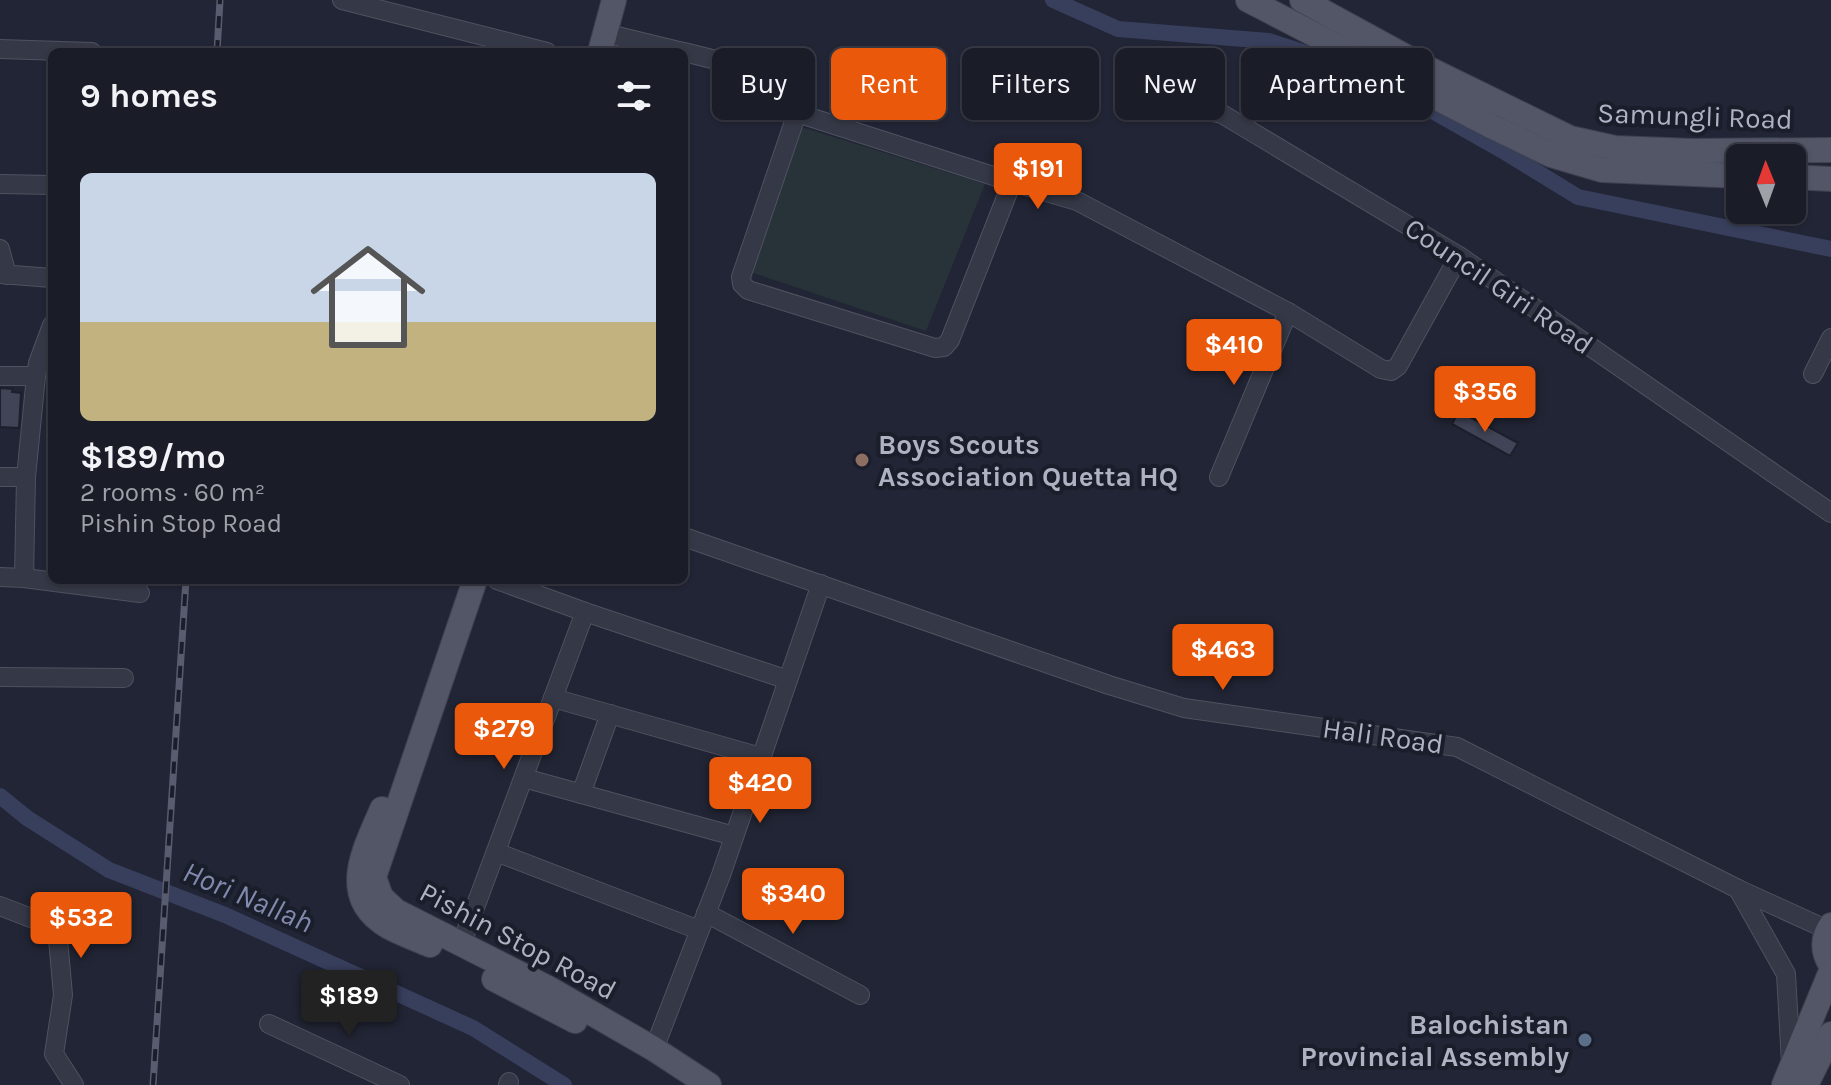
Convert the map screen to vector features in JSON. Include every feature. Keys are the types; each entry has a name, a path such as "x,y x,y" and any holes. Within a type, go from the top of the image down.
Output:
{"main road":[{"path":"610,47 614,0"},
{"path":"610,47 627,0"},
{"name":"Samungli Road","path":"1248,0 1551,155 1602,170 1726,175"},
{"name":"Samungli Road","path":"1302,0 1421,65 1570,138 1615,148 1831,150"},
{"name":"Samungli Road","path":"1806,178 1831,179"},
{"name":"Pishin Stop Road","path":"457,584 386,800 360,864 357,880 360,894 370,911 386,926 428,944 623,1047 679,1085"},
{"name":"Pishin Stop Road","path":"474,584 374,877 381,897 396,911 548,988 654,1049 709,1085"},
{"path":"1794,1080 1831,968 1824,950 1824,939 1829,928"},
{"path":"1794,1080 1831,1034"}],"street":[{"path":"342,0 531,48"},
{"path":"0,49 48,51"},
{"path":"688,53 712,59"},
{"name":"Council Giri Road","path":"1225,116 1459,256 1831,513"},
{"path":"815,119 1077,201 1288,312 1381,369 1391,371 1398,366 1459,256"},
{"path":"795,120 741,277 742,284 748,290 935,348 944,347 950,340 1012,182"},
{"path":"0,184 48,185"},
{"path":"0,249 4,274 48,278"},
{"path":"1219,477 1288,312"},
{"path":"24,578 26,477 36,376 48,336"},
{"path":"1813,374 1831,338"},
{"path":"0,376 36,376"},
{"path":"0,477 26,477"},
{"name":"Hali Road","path":"688,538 1109,685 1184,708 1457,747 1738,889 1829,928"},
{"path":"0,577 48,581"},
{"path":"70,584 140,593"},
{"path":"508,584 788,680"},
{"path":"654,1049 734,836 821,584"},
{"path":"461,945 585,612"},
{"path":"0,677 124,678"},
{"path":"553,698 761,757"},
{"path":"581,794 610,714"},
{"path":"524,778 734,836"},
{"path":"496,852 702,922 860,995"},
{"path":"1738,889 1786,974 1794,1080"},
{"path":"0,906 57,928 63,995 54,1054 74,1085"},
{"path":"269,1024 400,1085"}],"shaded area":[{"path":"798,126 985,184 926,331 748,271"}],"building":[{"path":"0,388 21,393 19,428 0,427"},
{"path":"1459,411 1518,443 1510,456 1452,424"}],"waterway":[{"path":"1053,0 1118,29 1269,41 1364,72 1578,197 1831,249"},
{"name":"Hori Nallah","path":"0,796 27,818 109,870 225,915 473,1028 564,1085"}],"railway":[{"path":"217,48 220,0"},
{"path":"153,1085 186,584"}],"place":[{"name":"Boys Scouts Association Quetta HQ","path":"862,460"},
{"name":"Balochistan Provincial Assembly","path":"1585,1040"}]}
